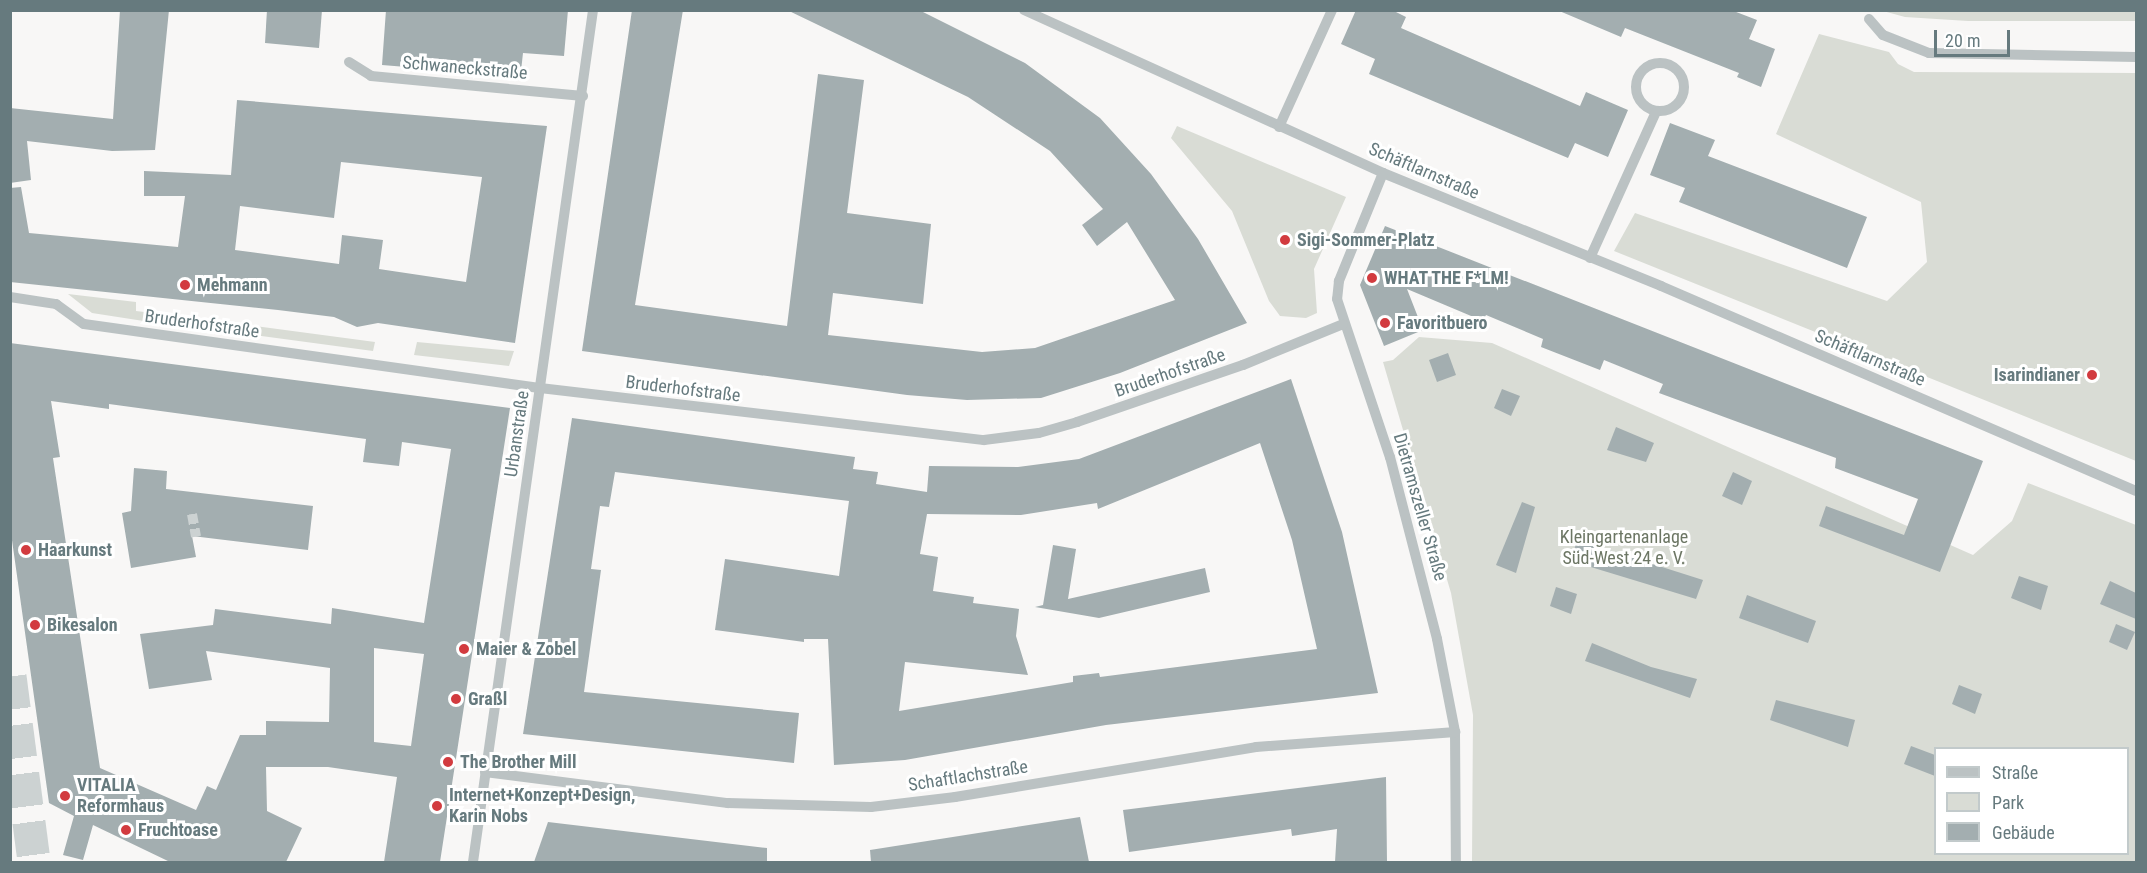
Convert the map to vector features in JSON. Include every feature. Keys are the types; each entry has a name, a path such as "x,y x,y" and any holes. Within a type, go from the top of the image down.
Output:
{"street":[{"name":"Urbanstraße","path":"472,862 583,96 593,10"},
{"name":"Schäftlarnstraße","path":"1024,10 1383,173 1590,258 2136,491"},
{"path":"1279,127 1332,10"},
{"path":"1869,19 1883,35 1929,53 2136,57"},
{"name":"Schwaneckstraße","path":"349,62 371,76 583,96"},
{"path":"1590,258 1656,112 1677,105 1684,94 1683,78 1664,63 1647,67 1635,86 1639,100 1656,112"},
{"name":"Dietramszeller Straße","path":"1383,173 1338,281 1337,300 1343,324 1390,457 1416,544 1455,732 1456,862"},
{"name":"Bruderhofstraße","path":"10,297 56,304 84,324 540,388 984,440 1039,433 1077,422 1243,365 1343,324"},
{"name":"Schaftlachstraße","path":"485,772 728,803 871,807 956,797 1256,747 1455,732"}],"green space":[{"path":"2136,10 2136,21 1968,21 1905,17 1883,11"},
{"path":"1819,34 1889,52 1898,64 1914,72 2136,73 2136,461 1614,251 1635,213 1887,301 1927,262 1921,202 1776,134"},
{"name":"Sigi-Sommer-Platz","path":"1177,126 1346,197 1314,269 1317,313 1306,318 1280,316 1269,301 1232,211 1171,138"},
{"path":"68,294 136,302 136,311 223,321 221,333 92,313"},
{"path":"255,326 375,342 373,351 254,335"},
{"name":"Kleingartenanlage Süd-West 24 e. V.","path":"1419,337 1492,343 1973,555 2012,521 2028,483 2136,525 2136,862 1472,862 1473,715 1451,593 1383,362 1393,360"},
{"path":"417,342 514,351 509,366 414,355"}],"building":[{"path":"120,10 169,10 155,150 112,151 27,141 31,180 10,183 10,108 113,119"},
{"path":"267,10 322,10 319,48 265,43"},
{"path":"386,10 568,10 564,56 523,53 521,71 443,65 443,70 382,65"},
{"path":"632,10 683,10 635,305 787,326 818,74 864,80 847,213 931,224 923,304 833,293 828,335 982,352 1035,348 1175,300 1127,222 1097,246 1082,225 1103,209 1050,151 968,97 787,10 919,10 1025,63 1100,118 1151,174 1198,239 1247,323 1120,373 1041,398 967,400 907,395 582,351"},
{"path":"1356,10 1392,10 1406,17 1401,28 1580,106 1586,92 1628,110 1608,157 1575,143 1568,158 1369,74 1375,59 1341,44"},
{"path":"1557,10 1731,10 1757,20 1749,39 1775,49 1761,87 1737,77 1739,73 1625,28 1621,37"},
{"path":"237,100 547,126 515,343 378,323 357,327 334,317 278,310 10,282 10,188 21,187 29,233 178,247 185,196 144,196 144,171 231,175","holes":["341,162 482,177 466,282 379,269 383,240 342,235 339,264 235,250 240,206 334,218"]},
{"path":"1670,123 1715,140 1708,156 1867,217 1847,268 1679,202 1685,188 1650,175"},
{"path":"1385,226 1983,461 1940,572 1819,526 1826,506 1904,535 1918,499 1835,468 1836,458 1659,393 1663,384 1604,360 1600,370 1541,347 1543,339 1486,315 1483,321 1407,289 1423,330 1384,346 1360,285"},
{"path":"10,343 510,408 440,862 384,862 397,777 328,767 266,767 267,811 302,828 286,862 170,862 93,825 83,860 63,855 74,816 49,803 10,526","holes":["51,401 109,409 109,404 366,439 363,462 399,466 402,442 451,449 424,623 332,608 331,624 215,609 213,625 140,634 149,689 212,680 206,651 330,668 329,722 266,721 266,735 240,735 216,790 207,786 196,810 100,768 53,458 60,457","374,648 424,654 411,746 374,742"]},
{"path":"1448,353 1456,375 1437,382 1429,360"},
{"path":"1291,379 1342,532 1378,693 1106,725 905,760 834,765 828,639 804,639 804,642 715,630 725,559 839,576 849,501 615,472 609,507 600,506 591,569 601,570 584,692 799,713 794,763 523,734 572,418 855,457 853,469 878,472 876,484 927,492 929,466 1018,467 1079,459","holes":["1260,443 1292,540 1317,649 1100,677 1099,673 1073,676 1073,682 899,711 905,662 1028,675 1016,636 1019,609 973,603 974,597 933,591 938,557 920,554 927,514 1021,515 1097,503 1098,509"]},
{"path":"1502,389 1520,396 1511,416 1494,408"},
{"path":"1616,427 1654,443 1646,462 1607,450"},
{"path":"134,468 167,471 166,489 313,506 308,550 192,536 196,557 131,568 122,513 131,511"},
{"path":"1733,472 1752,481 1742,505 1722,496"},
{"path":"1522,502 1535,507 1516,573 1496,565"},
{"path":"1577,540 1703,580 1696,599 1571,561"},
{"path":"1053,545 1076,549 1068,599 1205,568 1210,592 1099,618 1035,607 1043,605"},
{"path":"2019,576 2048,586 2041,610 2011,598"},
{"path":"2110,581 2136,593 2136,619 2100,604"},
{"path":"1556,587 1577,594 1571,614 1550,606"},
{"path":"1747,595 1816,621 1808,643 1739,618"},
{"path":"2116,624 2135,632 2127,650 2109,642"},
{"path":"1592,643 1651,667 1697,679 1690,698 1585,661"},
{"path":"1959,685 1982,694 1975,714 1952,704"},
{"path":"1776,700 1855,720 1848,747 1770,720"},
{"path":"1911,746 1934,755 1934,776 1904,764"},
{"path":"1386,777 1387,862 1335,862 1337,829 1292,836 1291,829 1129,852 1123,810"},
{"path":"1080,817 1089,862 871,862 870,850"},
{"path":"548,822 767,848 767,862 534,862"}],"tunnel":[{"path":"192,514 196,537"},
{"path":"10,676 34,862"}],"place":[{"name":"Sigi-Sommer-Platz","path":"1285,240"},
{"name":"WHAT THE F*LM!","path":"1372,278"},
{"name":"Mehmann","path":"185,285"},
{"name":"Favoritbuero","path":"1385,323"},
{"name":"Isarindianer","path":"2092,375"},
{"name":"Haarkunst","path":"26,550"},
{"name":"Bikesalon","path":"35,625"},
{"name":"Maier & Zobel","path":"464,649"},
{"name":"Graßl","path":"456,699"},
{"name":"The Brother Mill","path":"448,762"},
{"name":"VITALIA Reformhaus","path":"65,796"},
{"name":"Internet+Konzept+Design, Karin Nobs","path":"437,806"},
{"name":"Fruchtoase","path":"126,830"}]}
